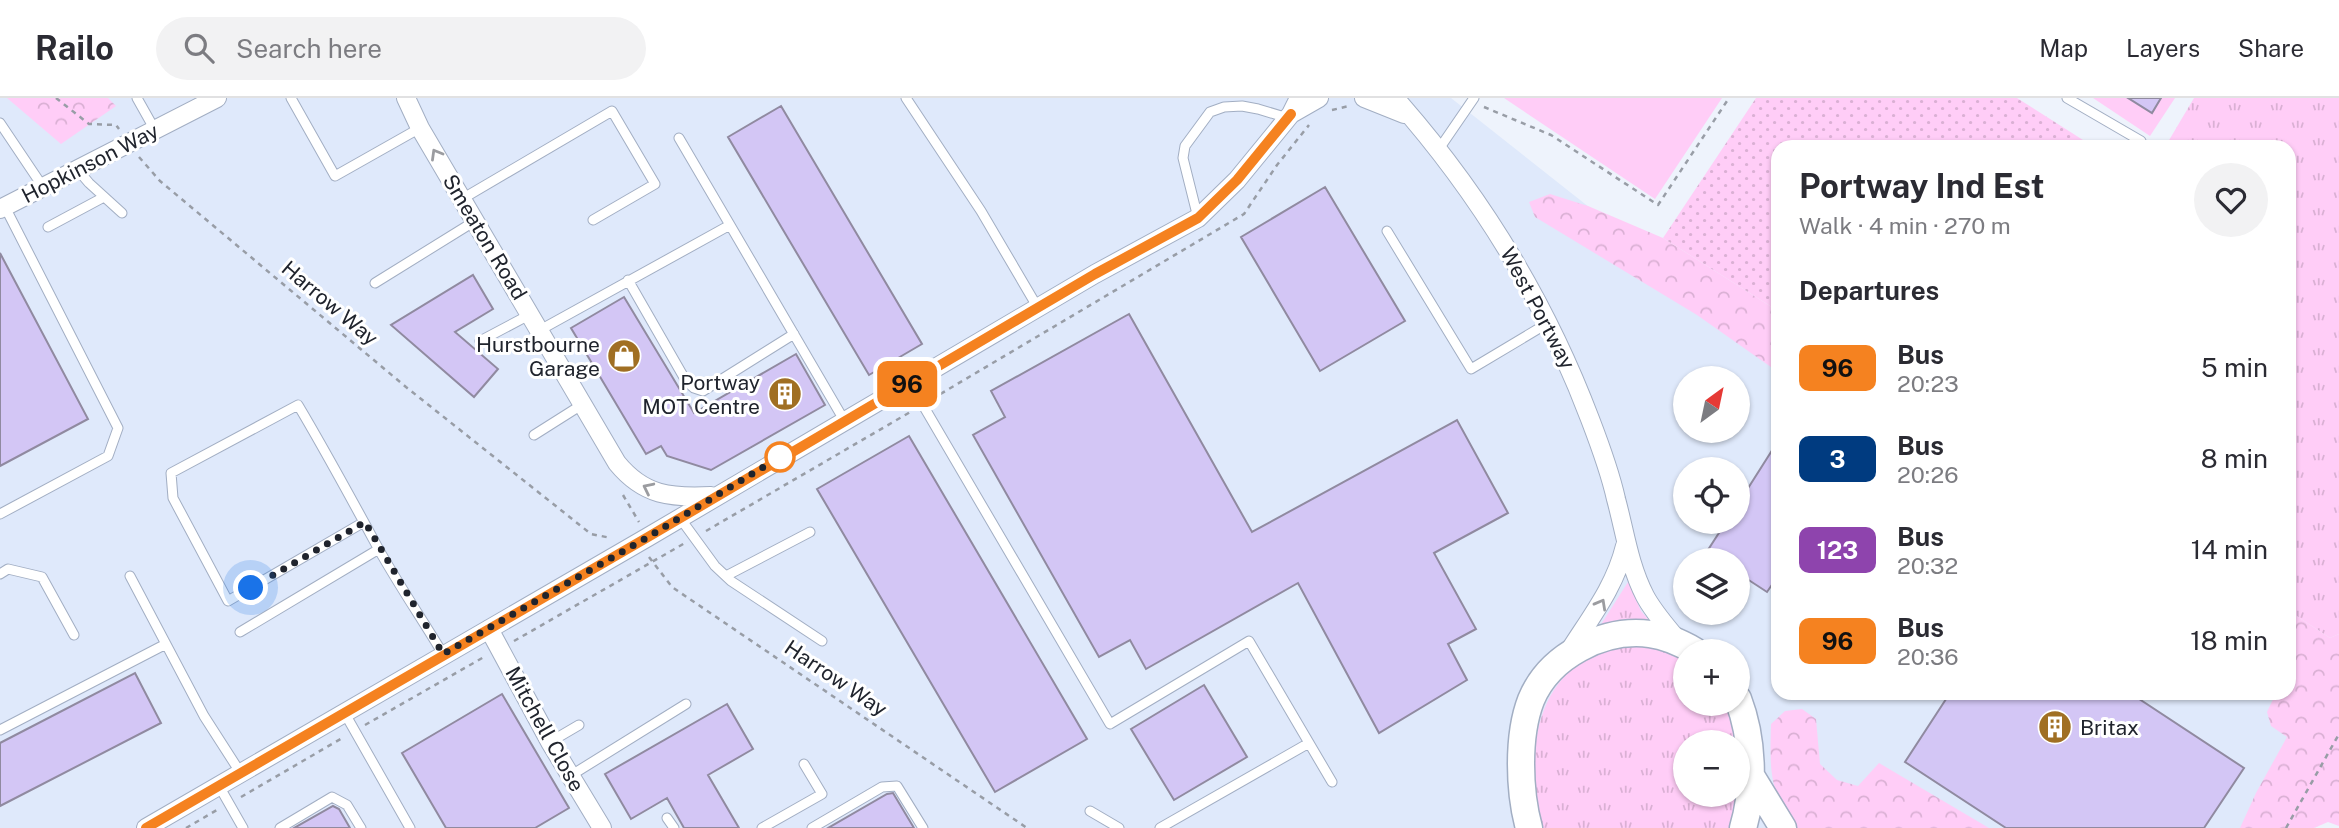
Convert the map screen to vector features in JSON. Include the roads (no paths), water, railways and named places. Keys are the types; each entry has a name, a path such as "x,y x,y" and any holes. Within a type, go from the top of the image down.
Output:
{"main road":[{"path":"1529,828 1523,797 1524,739 1531,701 1546,677 1566,656 1587,645 1617,636 1651,634 1673,642"},
{"path":"1743,828 1751,774 1744,716"},
{"path":"1751,774 1783,828"},
{"path":"1507,828 1523,797"}],"street":[{"name":"Hopkinson Way","path":"2,208 217,98"},
{"name":"Smeaton Road","path":"406,98 420,128 618,463 635,481 665,495 715,496"},
{"path":"146,828 638,543 844,420 1198,218 1237,180 1293,110 1319,98"},
{"path":"1364,98 1413,119"},
{"name":"West Portway","path":"1395,98 1439,149 1497,232 1549,322 1580,393 1609,471 1626,546 1645,596 1680,639"},
{"path":"1566,656 1604,598 1621,564 1626,546"},
{"name":"Mitchell Close","path":"489,629 550,742 602,828"}],"lane":[{"path":"137,98 155,130"},
{"path":"291,98 335,176 420,128"},
{"path":"906,98 981,211 1038,308"},
{"path":"2067,98 2139,140"},
{"path":"1439,149 1472,100"},
{"path":"1198,218 1183,158 1185,146 1210,112 1224,107 1242,106 1293,110"},
{"path":"462,199 612,111 655,184 593,220"},
{"path":"0,123 43,187"},
{"path":"679,138 844,420"},
{"path":"78,170 122,213"},
{"path":"48,228 104,197"},
{"path":"0,514 107,456 118,428 2,208"},
{"path":"375,283 475,221"},
{"path":"540,330 730,225"},
{"path":"1387,231 1471,369 1549,322"},
{"path":"628,281 686,381 694,388 704,391 794,334"},
{"path":"480,341 531,314"},
{"path":"910,383 1110,724 1249,640 1332,782"},
{"path":"534,435 583,404"},
{"path":"365,522 228,601 173,498 171,473 298,405 365,522 379,549 443,654"},
{"path":"680,518 703,551 726,576 750,595 822,641"},
{"path":"726,576 810,531"},
{"path":"240,632 379,549"},
{"path":"0,574 8,569 42,577 74,635"},
{"path":"130,576 204,716 240,772"},
{"path":"0,730 166,644"},
{"path":"570,776 686,704"},
{"path":"344,712 410,828"},
{"path":"550,742 579,725"},
{"path":"1160,828 1309,743"},
{"path":"762,828 822,794 804,764"},
{"path":"219,786 243,828"},
{"path":"812,828 882,787 897,786 923,828"},
{"path":"280,828 332,797 347,805 361,828"},
{"path":"1090,811 1119,828"},
{"path":"667,818 674,828"}],"place":[{"name":"Hurstbourne Garage","path":"624,356"},
{"name":"Portway MOT Centre","path":"785,394"},
{"name":"Britax","path":"2055,727"}]}
